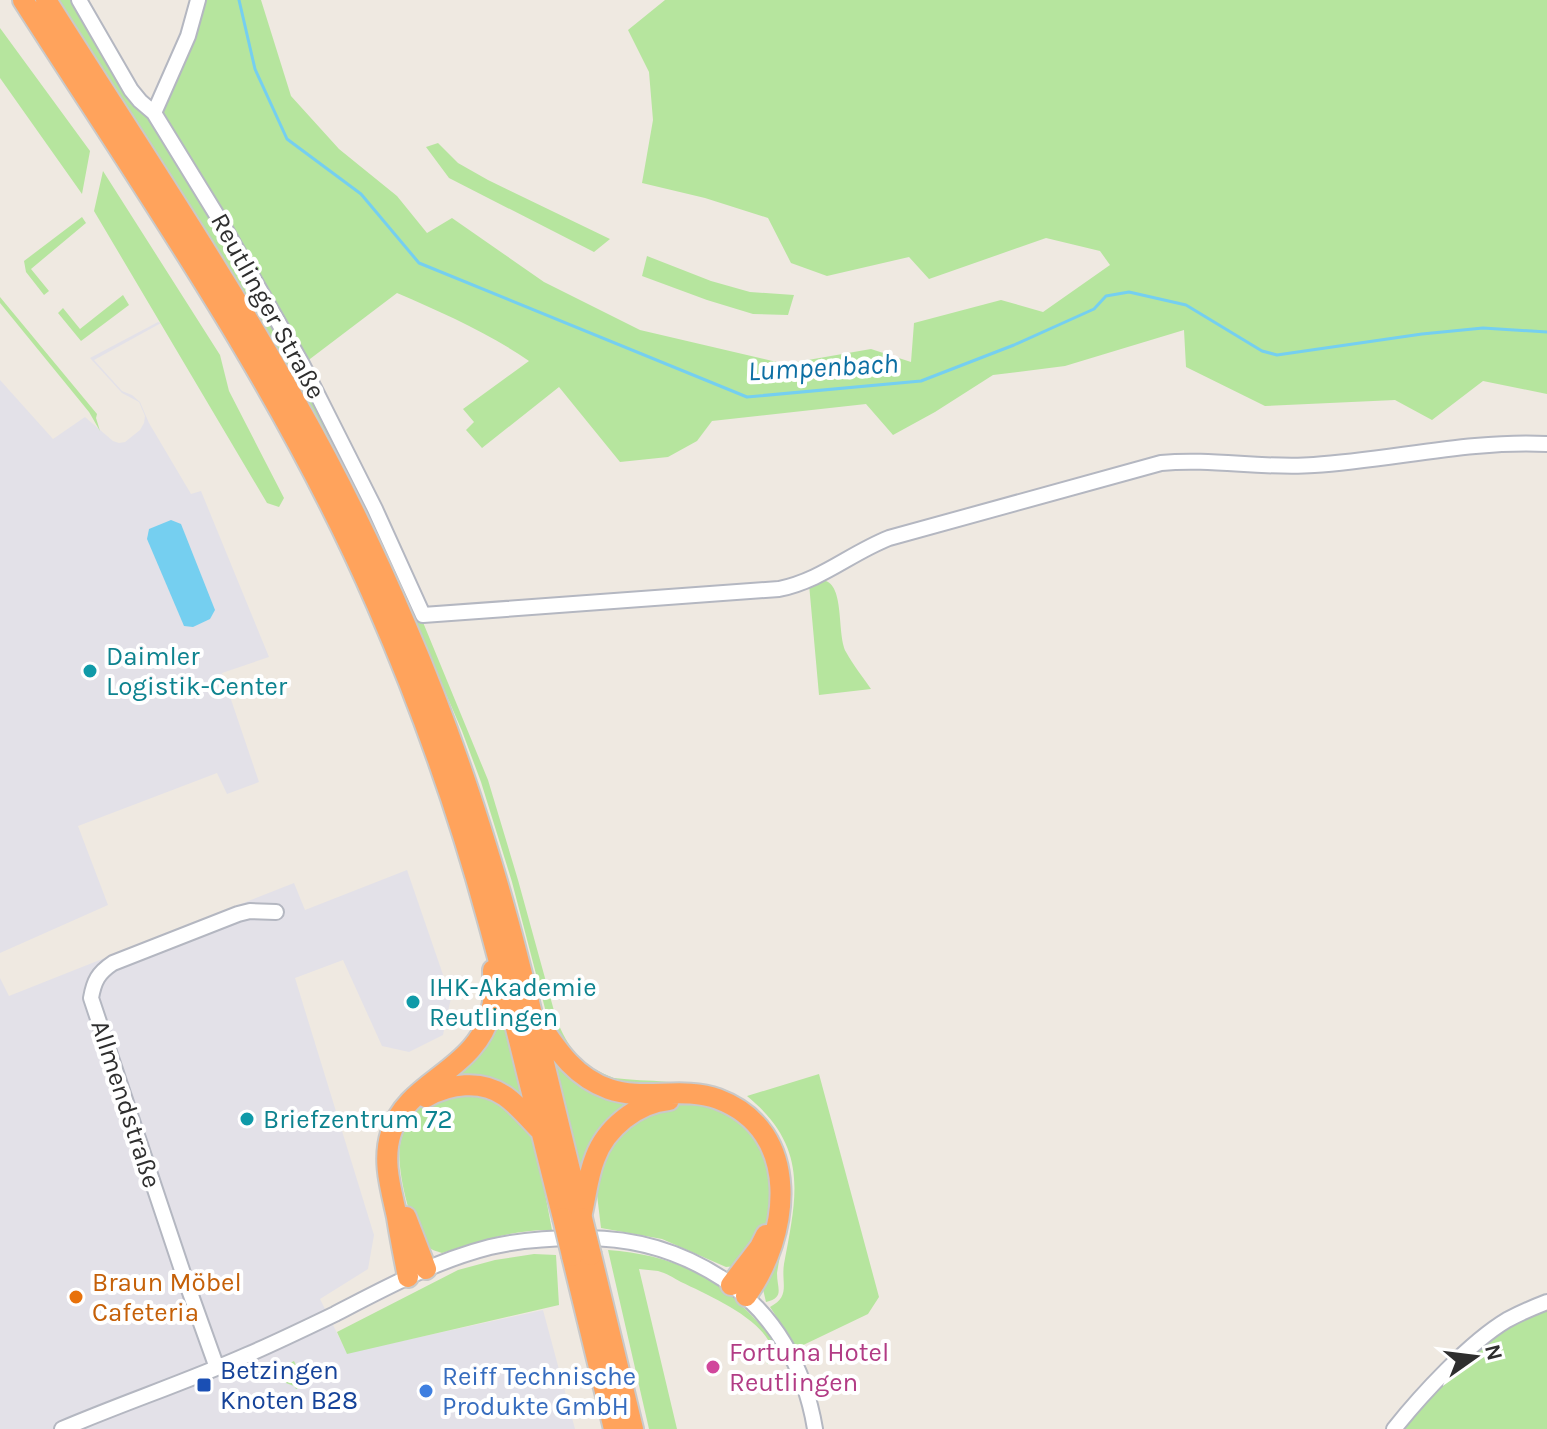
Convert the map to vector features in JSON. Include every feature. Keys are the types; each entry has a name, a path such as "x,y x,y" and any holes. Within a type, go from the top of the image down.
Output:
{"highway":[{"path":"23,0 230,325 318,481 377,604 419,707 464,837 541,1131 575,1218"},
{"path":"46,0 253,328 309,426 365,535 408,631 450,737 494,870 532,1013 575,1218 614,1429"},
{"path":"417,1273 388,1170 387,1150 391,1131 407,1105 468,1054 483,1033 493,1005 495,946"},
{"path":"532,1013 574,1070 591,1081 627,1092 700,1094 718,1099 749,1119 762,1133 778,1165 781,1201 770,1253 755,1284 738,1290"},
{"path":"417,1273 394,1167 395,1141 402,1123 415,1105 449,1087 467,1085 485,1088 503,1094 541,1131"},
{"path":"575,1218 595,1159 617,1125 647,1104 664,1100 699,1100 715,1104 746,1122 758,1137 768,1153 775,1183 767,1233 738,1290"},
{"path":"581,1256 633,1429"}],"street":[{"name":"Reutlinger Straße","path":"79,0 131,90 154,113 221,222 302,364 369,497 423,615 788,587 813,579 889,538 1161,463 1288,467 1487,444 1547,444"},
{"path":"154,113 188,36 198,0"},
{"name":"Allmendstraße","path":"217,1368 91,998 93,986 102,970 113,963 238,914 276,912"},
{"path":"62,1429 217,1368 417,1273 473,1252 550,1238 601,1238 659,1247 706,1268 738,1290 762,1311 795,1361 805,1386 815,1429"},
{"path":"1394,1429 1434,1384 1485,1336 1506,1321 1547,1302"}],"shaded area":[{"path":"161,323 94,360 122,391 140,402 191,494 201,491 269,657 222,673 259,782 227,794 217,773 78,826 108,905 0,953 0,380 53,439 85,417 113,441 125,442 140,430 145,416 139,402 122,393 90,358"},
{"path":"407,870 451,998 443,1035 409,1052 382,1046 343,960 295,978 374,1235 368,1269 320,1299 347,1353 543,1310 575,1429 0,1429 0,978 9,996 294,883 305,910"}],"green space":[{"path":"57,0 76,0 151,117 160,137 218,224 299,366 420,615 488,780 556,1018 566,1039 585,1062 614,1078 693,1084 732,1094 753,1110 775,1136 787,1169 789,1185 776,1298 766,1302 762,1285 785,1201 751,1115 610,1083 575,1062 548,1020 512,882 481,782 382,546 319,422 262,324"},
{"path":"202,0 261,0 291,96 339,149 397,196 427,233 452,218 544,282 640,330 785,364 871,349 911,362 914,323 1001,300 1043,312 1110,265 1100,251 1046,238 929,279 909,257 827,276 791,263 768,218 705,198 642,183 653,120 649,72 628,30 665,0 1547,0 1547,394 1483,381 1432,420 1395,400 1265,406 1186,367 1184,330 1065,366 993,375 893,435 866,404 712,421 697,441 668,457 620,462 559,387 482,448 466,430 474,422 463,409 529,361 464,324 397,293 306,362 164,126 161,109"},
{"path":"0,28 90,151 82,194 0,78"},
{"path":"438,143 458,163 488,180 610,239 594,252 449,178 426,147"},
{"path":"103,171 220,355 229,391 284,498 279,507 267,503 94,211"},
{"path":"82,217 86,223 31,269 49,291 44,295 26,272 24,261"},
{"path":"647,256 711,281 750,292 794,295 788,315 753,314 642,276"},
{"path":"123,295 129,305 81,341 58,313 63,308 80,329"},
{"path":"0,297 97,414 100,431 89,412 0,303"},
{"path":"821,580 834,589 846,652 871,689 819,695 809,584"},
{"path":"501,983 533,1111 449,1083"},
{"path":"548,1044 639,1098 630,1108 584,1191"},
{"path":"819,1074 879,1297 868,1314 797,1348 770,1307 781,1298 784,1289 794,1173 781,1134 747,1096"},
{"path":"484,1091 527,1123 539,1162 552,1230 510,1234 442,1253 426,1245 415,1226 400,1168 401,1139 411,1117 424,1104 444,1097"},
{"path":"681,1101 715,1107 730,1114 756,1138 765,1153 773,1184 770,1216 765,1231 736,1266 726,1267 662,1239 601,1228 595,1178 620,1127"},
{"path":"608,1250 669,1261 711,1281 733,1297 764,1328 782,1361 767,1364 766,1355 772,1348 766,1337 746,1317 664,1273 639,1269 677,1429 649,1429"},
{"path":"534,1254 556,1255 559,1305 347,1354 337,1332 458,1270"},
{"path":"1547,1306 1547,1429 1398,1429 1498,1332"},
{"path":"294,1361 303,1380 309,1378 311,1383 296,1389 286,1383 281,1368"}],"water":[{"path":"171,520 181,524 215,610 210,619 193,627 184,626 147,539 149,529"}],"waterway":[{"name":"Lumpenbach","path":"239,0 255,69 287,139 361,194 419,263 747,397 921,381 1014,345 1094,309 1106,296 1129,292 1186,305 1262,351 1277,355 1483,328 1547,332"}],"place":[{"name":"Daimler Logistik-Center","path":"90,671"},
{"name":"IHK-Akademie Reutlingen","path":"413,1002"},
{"name":"Briefzentrum 72","path":"247,1119"},
{"name":"Braun Möbel Cafeteria","path":"76,1297"},
{"name":"Fortuna Hotel Reutlingen","path":"713,1367"},
{"name":"Betzingen Knoten B28","path":"204,1385"},
{"name":"Reiff Technische Produkte GmbH","path":"426,1391"}]}
